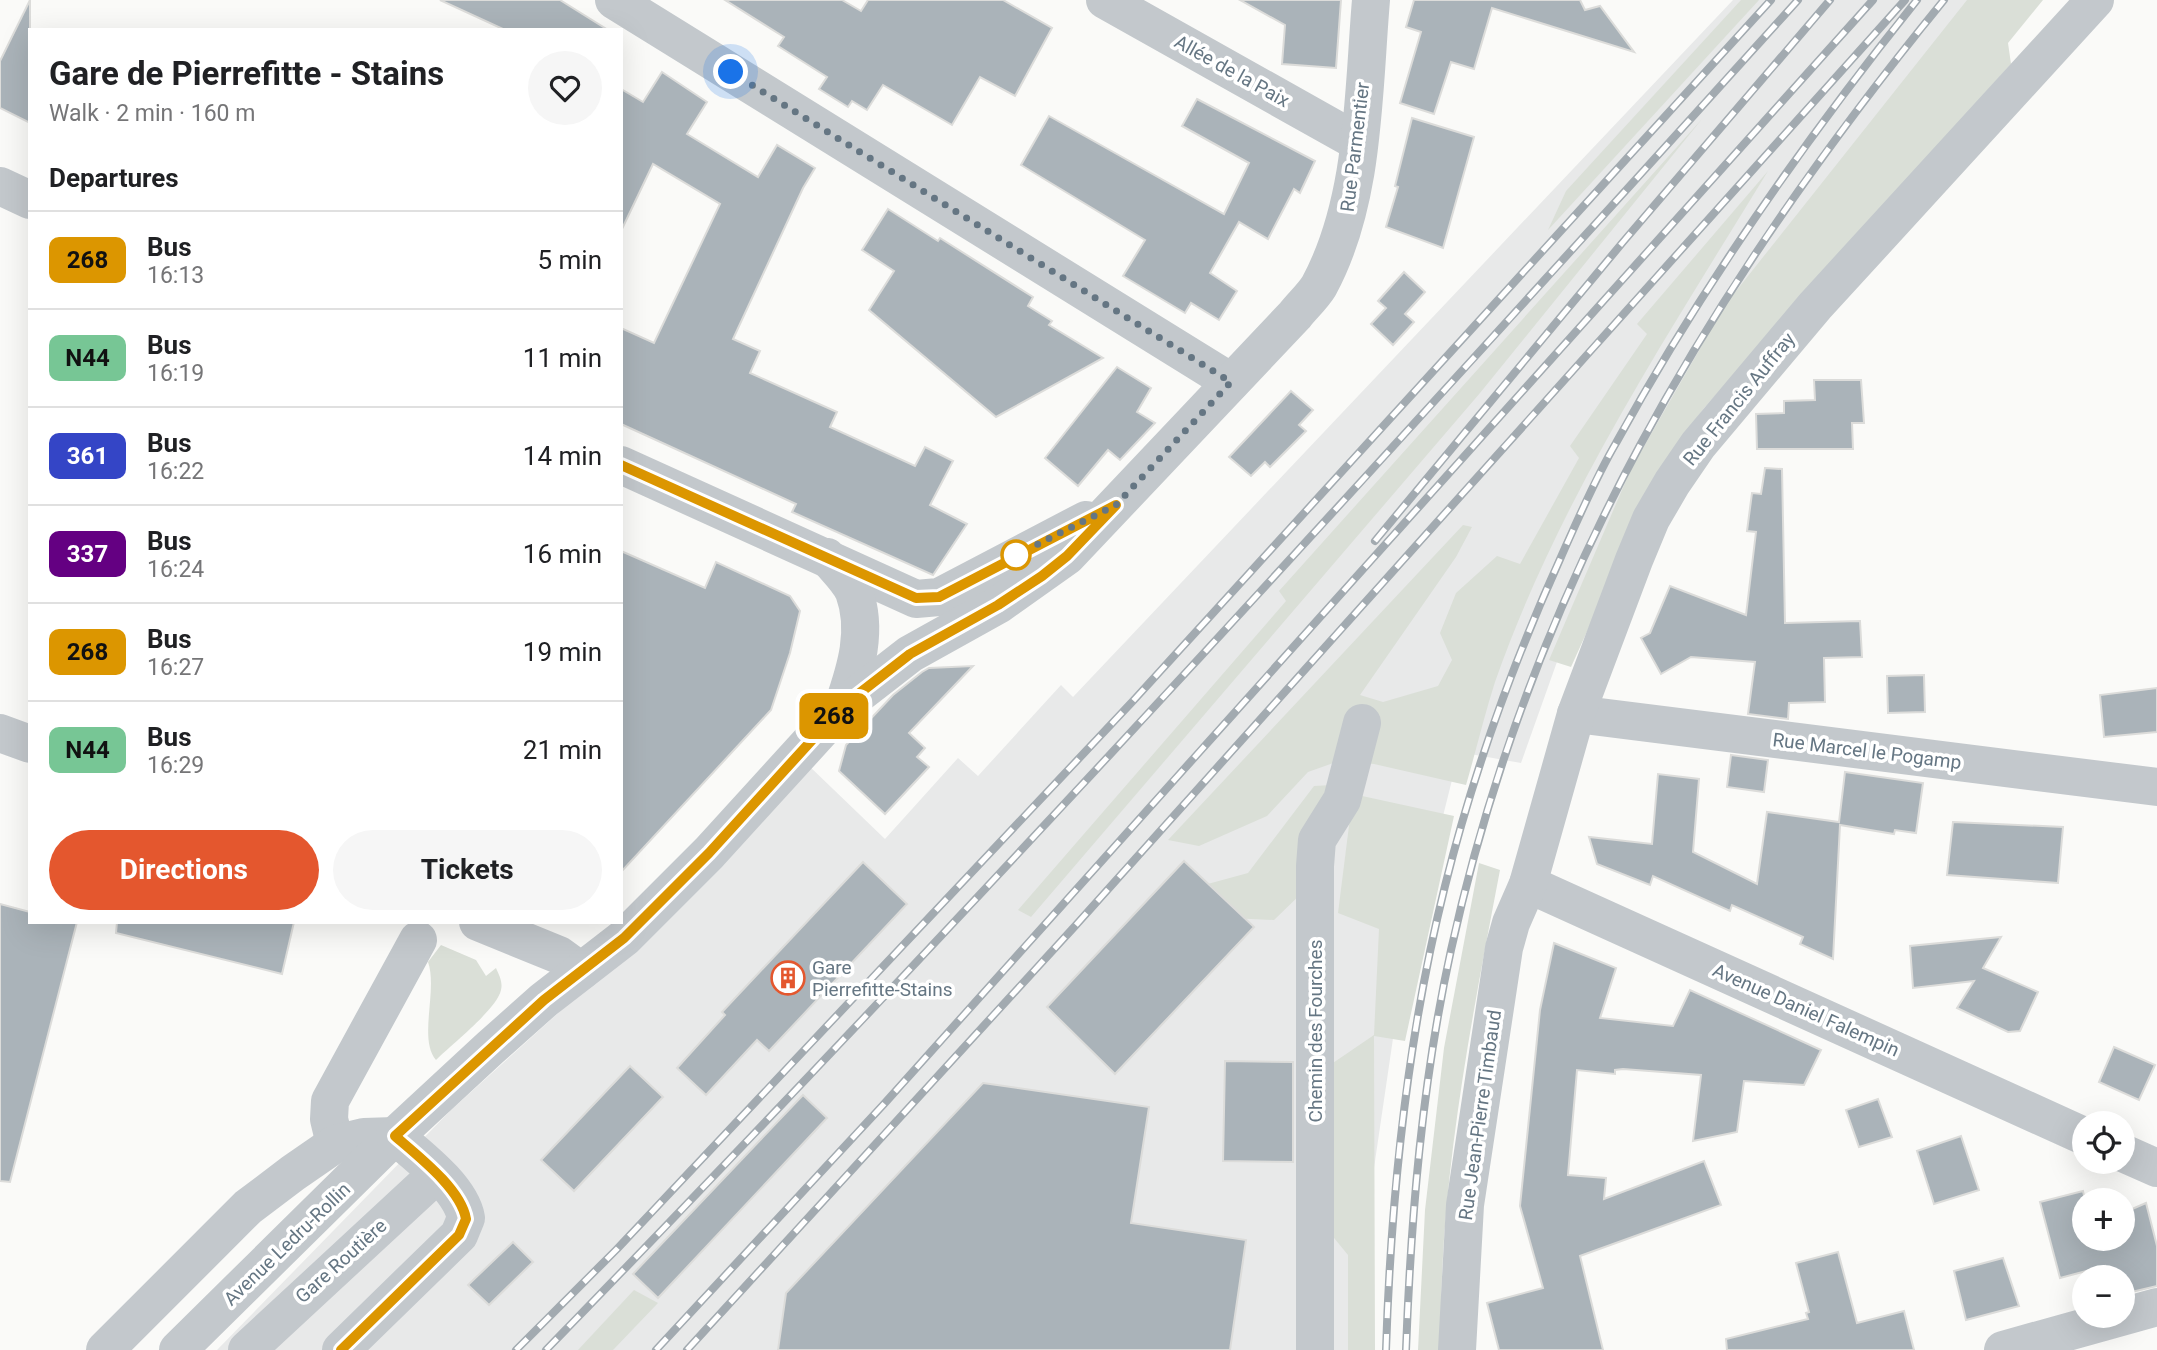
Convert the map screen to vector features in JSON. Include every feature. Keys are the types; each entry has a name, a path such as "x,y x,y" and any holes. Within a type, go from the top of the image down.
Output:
{"street":[{"path":"614,0 1231,382"},
{"name":"Allée de la Paix","path":"1105,0 1358,142"},
{"name":"Rue Parmentier","path":"843,706 910,654 998,605 1067,556 1318,287 1346,217 1358,142 1371,0"},
{"name":"Rue Francis Auffray","path":"1528,884 1576,714 1651,519 1698,445 1815,306 2095,0"},
{"path":"0,186 28,199"},
{"name":"Rue Parmentier","path":"623,466 916,598 939,597 1116,505"},
{"path":"827,557 853,591 860,627 858,664 843,706"},
{"name":"Avenue Ledru-Rollin","path":"178,1350 395,1136 490,1048 624,938 682,881 843,706"},
{"name":"Rue Marcel le Pogamp","path":"1576,714 2157,787"},
{"path":"0,733 28,743"},
{"name":"Chemin des Fourches","path":"1315,1350 1315,866 1317,840 1342,800 1359,737"},
{"name":"Avenue Daniel Falempin","path":"1528,884 2072,1131"},
{"name":"Rue Jean-Pierre Timbaud","path":"1457,1350 1465,1205 1504,948 1511,923 1528,884"},
{"path":"483,924 558,955 581,971"},
{"path":"335,1144 329,1119 330,1101 418,940"},
{"path":"105,1350 248,1207 335,1144 364,1137 395,1136 437,1174 465,1210 466,1219 459,1235 341,1350"},
{"path":"2135,1158 2157,1168"},
{"name":"Gare Routière","path":"247,1350 437,1174"},
{"path":"2003,1350 2157,1307"}],"shaded area":[{"path":"1733,0 1997,0 1558,659 1521,763 1459,752 1401,984 1374,1168 1371,1350 217,1350 450,1111 631,947 806,763 885,839 958,758 978,776 1061,685 1073,697"},
{"path":"1741,0 1759,0 1548,230 1566,191"},
{"path":"1967,0 2043,0 2008,43 2011,64 1704,408 1661,468 1571,667 1549,660 1631,469 1725,305"},
{"path":"1702,119 1480,393 1031,917 1018,910 1286,601 1279,591"},
{"path":"1768,171 1618,419 1551,548 1521,614 1495,682 1466,785 1374,764 1339,761 1308,772 1267,816 1199,846 1168,840 1463,525 1472,527 1456,557 1360,695 1383,702 1438,686 1452,660 1440,633 1456,593 1497,556 1520,564 1579,458 1570,446 1647,334 1637,324"},
{"path":"1332,785 1305,890 1274,920 1230,918 1204,885 1248,873 1314,786"},
{"path":"1353,794 1454,816 1405,1041 1374,1036 1375,1350 1348,1350 1348,1255 1330,1233 1330,1065 1374,1035 1379,929 1338,913"},
{"path":"1479,863 1500,870 1467,1049 1450,1169 1441,1290 1441,1350 1418,1350 1425,1210 1444,1048"},
{"path":"441,945 476,960 486,976 496,968 501,990 483,1017 436,1060 429,1040 431,986 428,962"},
{"path":"634,1290 658,1303 613,1350 578,1350"}],"building":[{"path":"30,0 28,122 0,108 0,61"},
{"path":"440,0 560,0 605,28 501,28"},
{"path":"725,0 842,0 861,11 868,0 1003,0 1052,28 1015,96 980,77 952,125 883,85 867,110 852,101 848,107 819,89 827,77 778,46 784,37"},
{"path":"1240,0 1341,0 1336,68 1282,64 1285,25"},
{"path":"1414,0 1580,0 1585,10 1600,6 1634,52 1492,8 1474,69 1451,62 1434,114 1400,103 1421,32 1406,27"},
{"path":"662,72 707,102 687,134 758,177 777,145 815,168 803,188 733,339 760,351 750,373 837,412 830,427 915,466 925,447 953,461 930,505 967,524 933,575 792,512 796,504 623,425 623,329 654,343 720,204 653,164 623,227 623,90 643,102"},
{"path":"1197,99 1315,161 1300,193 1294,189 1268,239 1239,222 1210,273 1237,291 1219,320 1191,303 1185,313 1123,276 1145,240 1021,165 1049,116 1224,214 1249,163 1182,126"},
{"path":"1412,118 1474,137 1443,248 1386,227 1398,187 1395,186"},
{"path":"888,209 938,241 940,238 1033,297 1028,306 1052,321 1049,325 1103,358 996,417 869,310 894,271 862,250"},
{"path":"1404,272 1425,292 1405,314 1414,322 1393,345 1371,324 1386,308 1378,301"},
{"path":"1117,367 1151,388 1137,412 1155,423 1120,460 1108,450 1078,486 1045,458"},
{"path":"1814,380 1861,380 1864,423 1852,423 1853,449 1757,449 1756,414 1784,413 1784,401 1815,400"},
{"path":"1291,391 1313,410 1299,425 1306,431 1270,467 1265,462 1251,476 1229,457"},
{"path":"1765,468 1782,469 1785,623 1860,621 1862,657 1824,658 1825,702 1789,703 1788,719 1748,714 1755,662 1691,657 1661,674 1641,638 1650,633 1670,586 1746,615 1756,532 1747,531 1752,493 1761,494"},
{"path":"623,552 705,588 716,562 790,596 800,611 790,653 771,710 623,870"},
{"path":"973,666 909,733 925,748 917,757 929,767 885,814 839,771 846,745 893,695 922,672 929,668"},
{"path":"1924,675 1925,712 1888,713 1887,676"},
{"path":"2157,688 2157,732 2104,737 2100,695"},
{"path":"1731,755 1768,760 1764,792 1727,787"},
{"path":"1845,772 1923,783 1916,833 1895,830 1894,834 1840,825 1833,959 1800,944 1803,937 1732,905 1730,911 1653,876 1650,885 1597,864 1589,837 1652,844 1658,774 1699,779 1693,852 1757,884 1767,812 1839,822"},
{"path":"1953,822 2063,827 2058,883 1947,875"},
{"path":"1184,861 1254,927 1115,1074 1047,1007"},
{"name":"Gare Pierrefitte-Stains","path":"863,862 907,904 769,1051 757,1040 706,1095 677,1068 725,1015 722,1012"},
{"path":"0,904 28,911 28,924 76,924 10,1182 0,1181"},
{"path":"117,924 294,924 282,974 116,933"},
{"path":"2001,937 1983,968 2038,992 2020,1031 2008,1032 1957,1008 1974,981 1913,988 1910,946"},
{"path":"1554,943 1616,968 1600,1018 1673,1026 1690,990 1821,1050 1804,1085 1744,1081 1737,1132 1693,1141 1701,1075 1623,1069 1615,1070 1615,1074 1577,1070 1568,1175 1606,1178 1604,1199 1704,1161 1721,1205 1580,1256 1603,1350 1499,1350 1487,1303 1543,1288 1520,1206 1540,1010"},
{"path":"2114,1047 2155,1065 2139,1100 2099,1082"},
{"path":"1225,1061 1293,1062 1293,1162 1223,1161"},
{"path":"630,1066 663,1097 574,1191 541,1160"},
{"path":"983,1083 1149,1107 1131,1223 1246,1240 1230,1350 778,1350 786,1293"},
{"path":"803,1095 827,1118 658,1298 633,1274"},
{"path":"1878,1099 1892,1137 1859,1147 1846,1110"},
{"path":"1961,1136 1979,1190 1934,1204 1917,1151"},
{"path":"2072,1194 2072,1251 2135,1251 2135,1208 2146,1203 2157,1246 2157,1286 2135,1291 2135,1265 2072,1265 2072,1275 2060,1278 2040,1202"},
{"path":"513,1242 533,1262 489,1305 468,1285"},
{"path":"1838,1252 1857,1323 1904,1311 1914,1350 1727,1350 1726,1339 1808,1319 1806,1313 1809,1312 1796,1263"},
{"path":"2003,1258 2019,1306 1966,1320 1954,1271"}],"railway":[{"path":"516,1350 617,1249 1133,701 1771,0"},
{"path":"546,1350 864,1017 1178,681 1798,0"},
{"path":"1375,541 1623,242 1830,0"},
{"path":"656,1350 884,1104 1873,0"},
{"path":"687,1350 1076,925 1905,0"},
{"path":"1386,1350 1397,1175 1420,1001 1445,886 1468,802 1527,637 1601,471 1683,329 1796,160 1917,0"},
{"path":"1406,1350 1420,1149 1441,1000 1451,950 1486,816 1529,688 1580,565 1640,446 1706,330 1780,218 1859,108 1944,0"}],"bus line":[{"name":"268","path":"341,1350 459,1235 466,1219 461,1202 437,1174 395,1136 544,1000 624,938 709,853 843,706 910,654 998,605 1042,576 1067,556 1116,505 939,597 916,598 623,466"}],"place":[{"name":"Gare Pierrefitte-Stains","path":"788,978"}],"route":[{"path":"731,72 1231,382 1116,505 1012,557 1016,555"}]}
